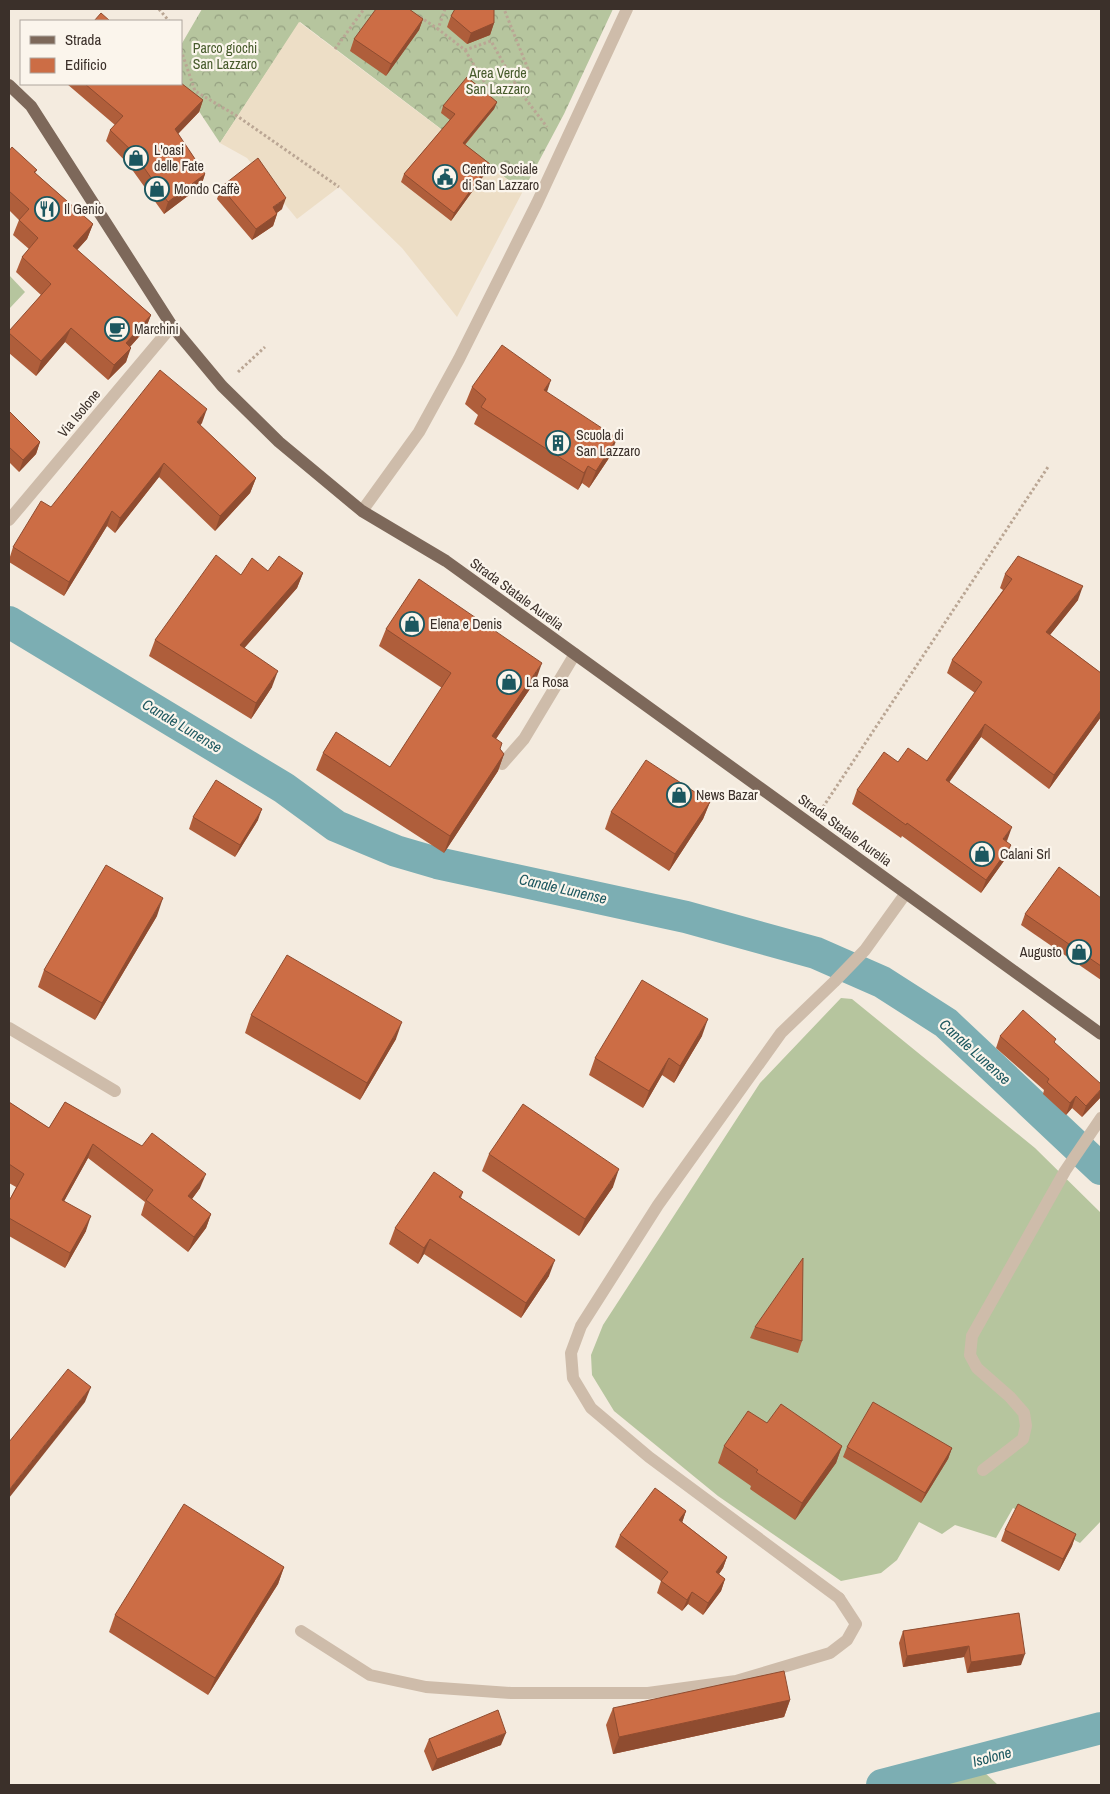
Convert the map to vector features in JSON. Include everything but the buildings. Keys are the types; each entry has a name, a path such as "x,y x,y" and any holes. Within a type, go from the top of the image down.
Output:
{"main road":[{"name":"Strada Statale Aurelia","path":"9,85 31,106 172,326 222,386 280,442 362,511 446,561 1101,1034"}],"street":[{"path":"362,511 419,432 459,359 563,147 627,9"},
{"name":"Via Isolone","path":"9,520 172,326"},
{"path":"502,764 524,740 575,654"},
{"path":"301,1631 370,1675 426,1687 511,1692 648,1693 736,1681 830,1653 847,1640 856,1624 838,1598 649,1457 591,1408 573,1378 571,1353 581,1326 658,1205 781,1033 865,950 906,893"},
{"path":"9,1028 115,1091"},
{"path":"983,1470 1023,1439 1026,1426 1024,1413 1010,1397 977,1368 970,1355 972,1336 1065,1171 1099,1122"}],"path":[{"path":"159,9 168,20"},
{"path":"335,49 364,9"},
{"path":"438,29 445,9"},
{"path":"415,14 465,50 490,93 514,83 528,69 504,9"},
{"path":"465,50 491,41 514,83 563,147"},
{"path":"182,53 195,91 237,116 339,187"},
{"path":"222,386 265,347"},
{"path":"811,824 1048,467"}],"green space":[{"name":"Area Verde San Lazzaro","path":"202,9 613,9 564,114 523,191 300,22 220,143 182,85 182,43"},
{"path":"9,275 25,292 9,309"},
{"path":"841,998 852,999 1035,1148 1101,1213 1101,1521 1080,1543 1013,1508 996,1538 955,1525 942,1534 919,1522 897,1560 881,1573 841,1581 718,1496 614,1411 592,1375 591,1355 603,1325 760,1083"},
{"path":"984,1772 998,1785 932,1785"}],"shaded area":[{"path":"299,22 523,191 457,317 402,248 339,187 297,219 247,158 220,143"}],"waterway":[{"name":"Canale Lunense","path":"9,622 284,788 336,826 396,851 437,863 686,917 816,953 882,982 946,1023 1101,1169"},
{"name":"Isolone","path":"882,1785 1101,1728"}],"place":[{"name":"L'oasi delle Fate","path":"136,158"},
{"name":"Centro Sociale di San Lazzaro","path":"445,177"},
{"name":"Mondo Caffè","path":"157,189"},
{"name":"Il Genio","path":"47,209"},
{"name":"Marchini","path":"117,329"},
{"name":"Scuola di San Lazzaro","path":"558,443"},
{"name":"Elena e Denis","path":"412,624"},
{"name":"La Rosa","path":"509,682"},
{"name":"News Bazar","path":"679,795"},
{"name":"Calani Srl","path":"982,854"},
{"name":"Augusto","path":"1079,952"}],"park label":[{"name":"Parco giochi San Lazzaro","path":"225,56"}]}
